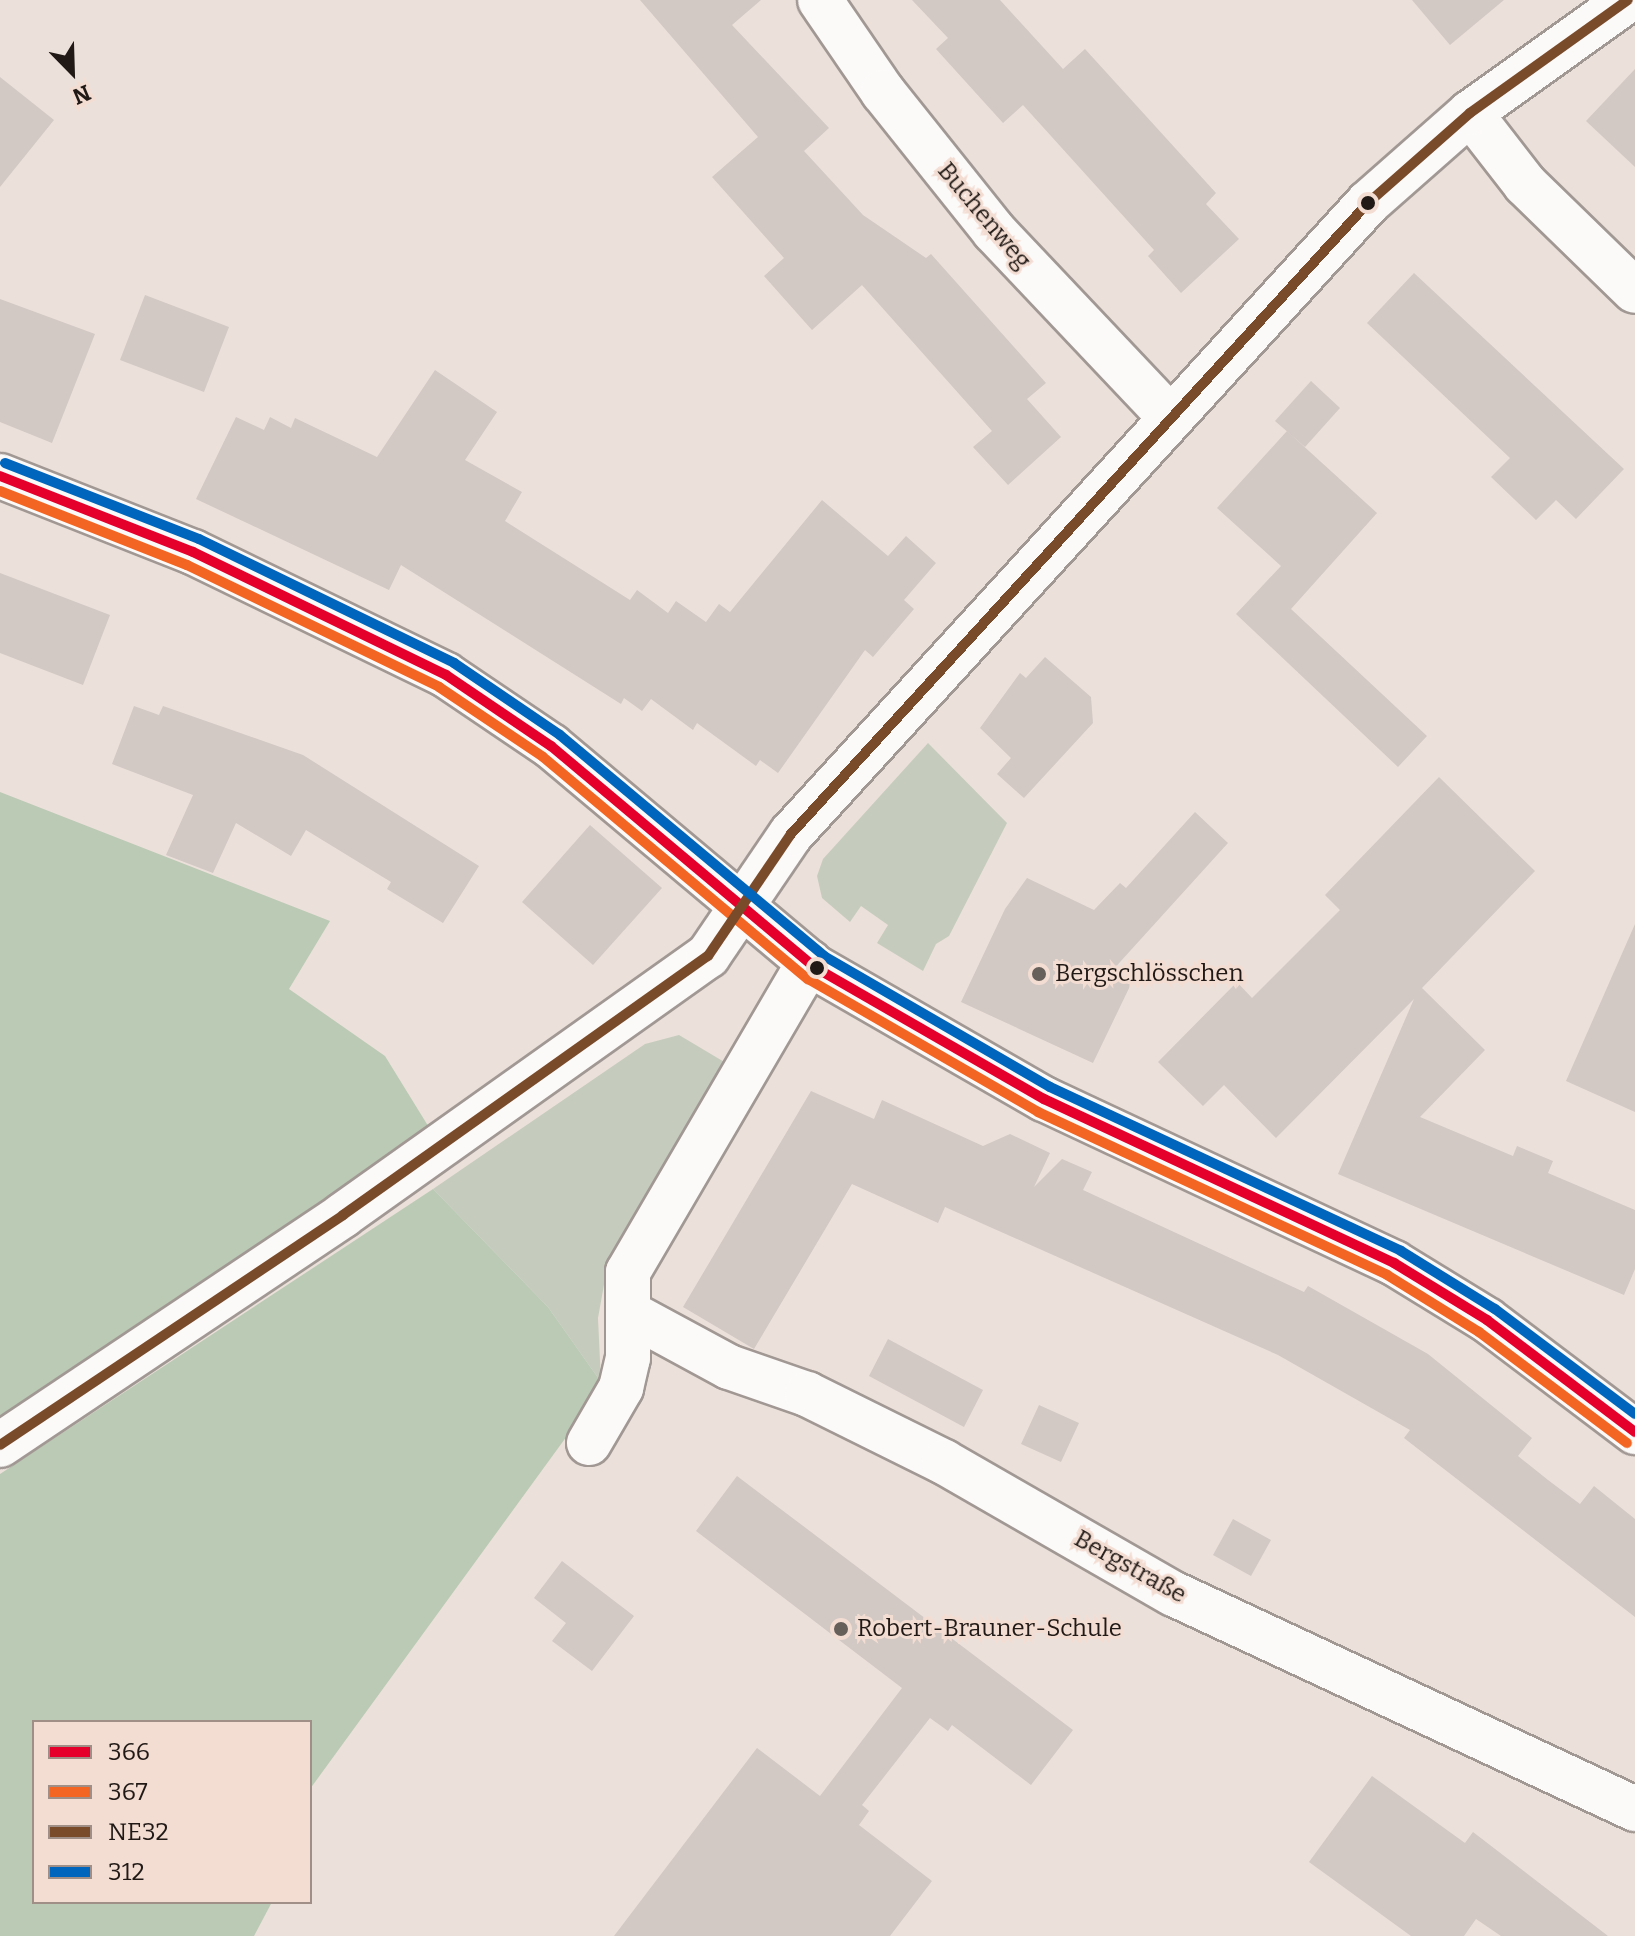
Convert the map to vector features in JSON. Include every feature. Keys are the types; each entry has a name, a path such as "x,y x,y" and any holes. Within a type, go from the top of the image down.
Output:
{"street":[{"name":"Buchenweg","path":"820,0 883,92 994,231 1168,415"},
{"path":"0,1445 356,1206 708,956 745,910 791,834 1168,415 1368,203 1470,113 1628,0"},
{"path":"1470,113 1525,184 1635,291"},
{"path":"0,476 193,552 446,675 551,746 809,962 1044,1099 1394,1263 1487,1320 1635,1432"},
{"path":"589,1443 621,1388 631,1314 628,1272 809,962"},
{"name":"Bergstraße","path":"631,1314 729,1367 807,1394 944,1462 1174,1594 1635,1809"}],"shaded area":[{"path":"928,743 1007,823 949,936 936,944 923,971 877,943 888,925 861,906 850,922 822,898 817,876 823,859"},
{"path":"679,1035 726,1063 607,1268 598,1318 601,1382 548,1307 433,1189 645,1044"}],"green space":[{"path":"0,792 330,921 289,989 385,1056 430,1129 0,1420"},
{"path":"433,1189 548,1307 601,1382 599,1392 312,1786 312,1720 32,1720 32,1904 271,1904 254,1936 0,1936 0,1474"}],"building":[{"path":"640,0 761,0 732,25 829,128 804,151 863,215 926,258 931,254 1046,383 1027,399 1061,437 1008,485 973,447 992,431 862,285 812,330 764,276 784,258 712,177 758,137"},
{"path":"912,0 1000,0 1063,69 1085,49 1216,193 1206,204 1239,239 1181,293 1148,256 1154,250 1023,105 1003,123 936,49 948,38"},
{"path":"1412,0 1504,0 1450,45"},
{"path":"1635,69 1635,167 1586,121"},
{"path":"0,77 54,120 0,187"},
{"path":"1414,273 1624,469 1576,519 1556,500 1536,520 1491,477 1510,458 1367,323"},
{"path":"145,295 229,327 204,392 120,360"},
{"path":"0,299 95,334 52,443 0,422"},
{"path":"435,370 497,412 465,460 522,492 505,521 630,600 637,590 668,613 676,601 706,622 719,604 730,612 822,500 888,556 906,536 936,563 904,600 914,609 873,657 865,650 778,773 760,760 756,766 697,723 693,730 651,699 642,711 624,698 621,704 401,565 389,590 196,499 236,417 264,430 270,417 291,428 295,418 377,457"},
{"path":"1311,381 1340,408 1305,447 1275,421"},
{"path":"1287,431 1377,513 1291,609 1427,736 1398,767 1236,614 1281,566 1217,508"},
{"path":"0,573 110,615 83,685 0,653"},
{"path":"1045,657 1091,697 1093,723 1024,798 997,774 1011,758 980,728 1020,673 1026,678"},
{"path":"134,706 159,715 163,706 303,755 479,866 443,923 387,889 391,882 306,830 291,856 236,823 213,873 166,855 193,795 112,764"},
{"path":"1439,777 1535,871 1422,988 1485,1050 1420,1117 1513,1156 1517,1146 1553,1161 1548,1173 1635,1210 1635,1269 1624,1295 1338,1174 1414,999 1276,1138 1224,1085 1203,1106 1158,1062 1237,982 1252,998 1340,910 1325,895"},
{"path":"1195,812 1228,843 1111,972 1132,982 1093,1063 961,1002 1005,909 1027,878 1094,910 1120,883 1126,888"},
{"path":"590,825 662,888 593,965 522,902"},
{"path":"1635,924 1635,1112 1566,1081"},
{"path":"811,1091 874,1119 882,1100 983,1146 1010,1134 1050,1153 1034,1187 1062,1159 1092,1172 1083,1190 1304,1292 1308,1286 1428,1354 1532,1438 1518,1456 1548,1480 1580,1504 1594,1486 1635,1519 1635,1617 1404,1438 1410,1430 1278,1355 945,1207 938,1223 852,1184 754,1349 683,1307"},
{"path":"888,1339 983,1390 964,1427 869,1376"},
{"path":"1039,1405 1079,1423 1061,1462 1021,1444"},
{"path":"737,1476 1073,1730 1031,1785 952,1725 948,1731 930,1718 862,1805 869,1811 859,1825 932,1881 890,1936 614,1936 757,1748 820,1796 902,1688 696,1531"},
{"path":"1233,1519 1271,1540 1251,1576 1213,1555"},
{"path":"562,1561 634,1616 592,1671 552,1641 566,1623 534,1598"},
{"path":"1372,1776 1465,1843 1473,1832 1608,1936 1501,1936 1476,1919 1464,1936 1411,1936 1309,1862"}],"transit line":[{"name":"NE32","path":"0,1445 343,1215 708,956 791,834 1368,203 1470,113 1628,0"},
{"name":"312","path":"5,463 199,539 454,663 560,735 824,956 1050,1087 1401,1251 1495,1309 1635,1414"},
{"name":"366","path":"0,476 193,552 446,675 551,746 816,968 1044,1099 1394,1263 1487,1320 1635,1432"},
{"name":"367","path":"0,491 187,565 439,687 543,757 808,979 1038,1112 1387,1275 1479,1332 1627,1443"}],"place":[{"name":"Bergschlösschen","path":"1039,974"},
{"name":"Robert-Brauner-Schule","path":"841,1629"}]}
